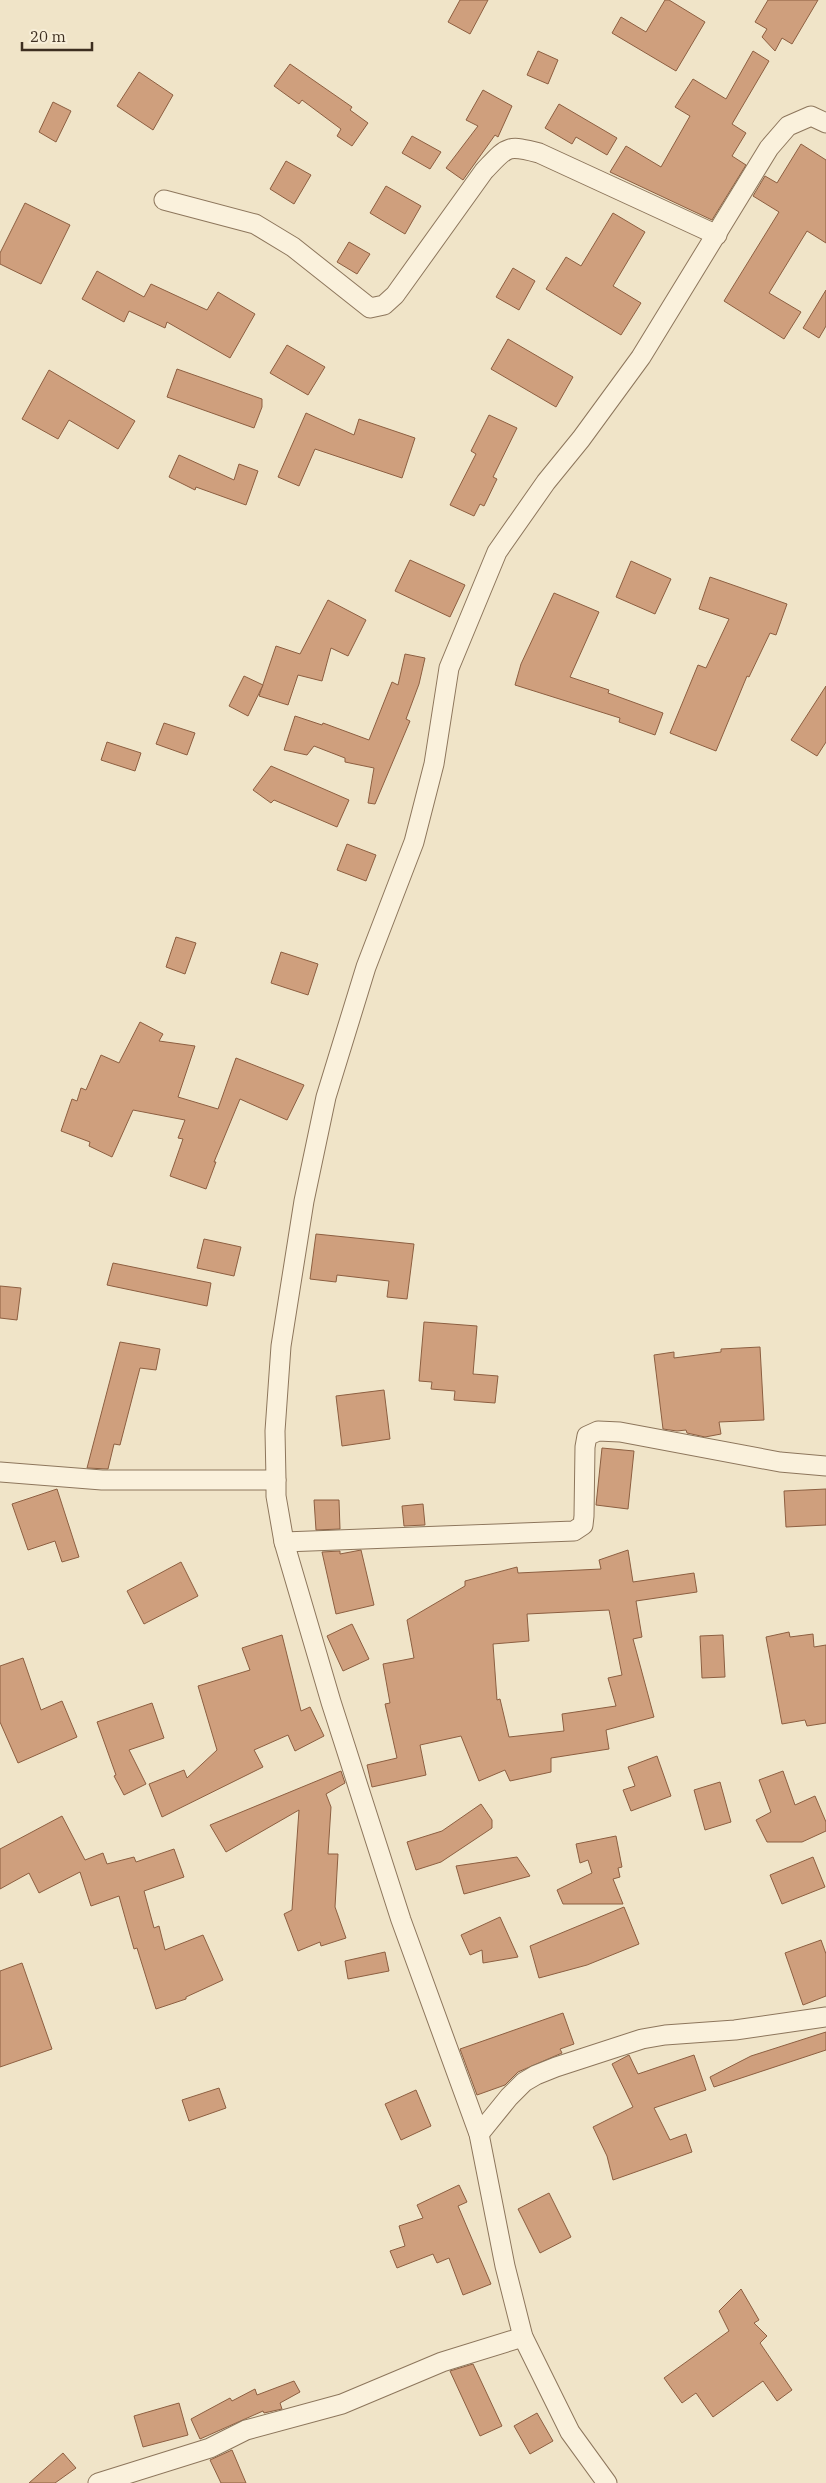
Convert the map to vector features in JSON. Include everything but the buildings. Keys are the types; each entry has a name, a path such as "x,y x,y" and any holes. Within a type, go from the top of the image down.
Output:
{"street":[{"path":"607,2483 570,2432 523,2337 505,2266 479,2134 402,1920 331,1702 284,1542 276,1496 275,1431 281,1346 304,1201 326,1097 366,967 414,842 434,764 449,668 497,552 541,489 641,356 717,235 768,148 788,126 811,116 826,122"},
{"path":"164,200 255,224 293,247 370,308 384,305 395,295 484,171 502,152 516,146 539,153 717,235"},
{"path":"284,1542 574,1531 582,1526 584,1516 587,1436 598,1431 620,1432 780,1462 826,1466"},
{"path":"0,1472 102,1480 276,1480"},
{"path":"479,2134 509,2097 524,2082 556,2067 642,2039 665,2035 735,2030 826,2017"},
{"path":"98,2483 210,2448 246,2430 342,2404 442,2362 523,2337"}]}
